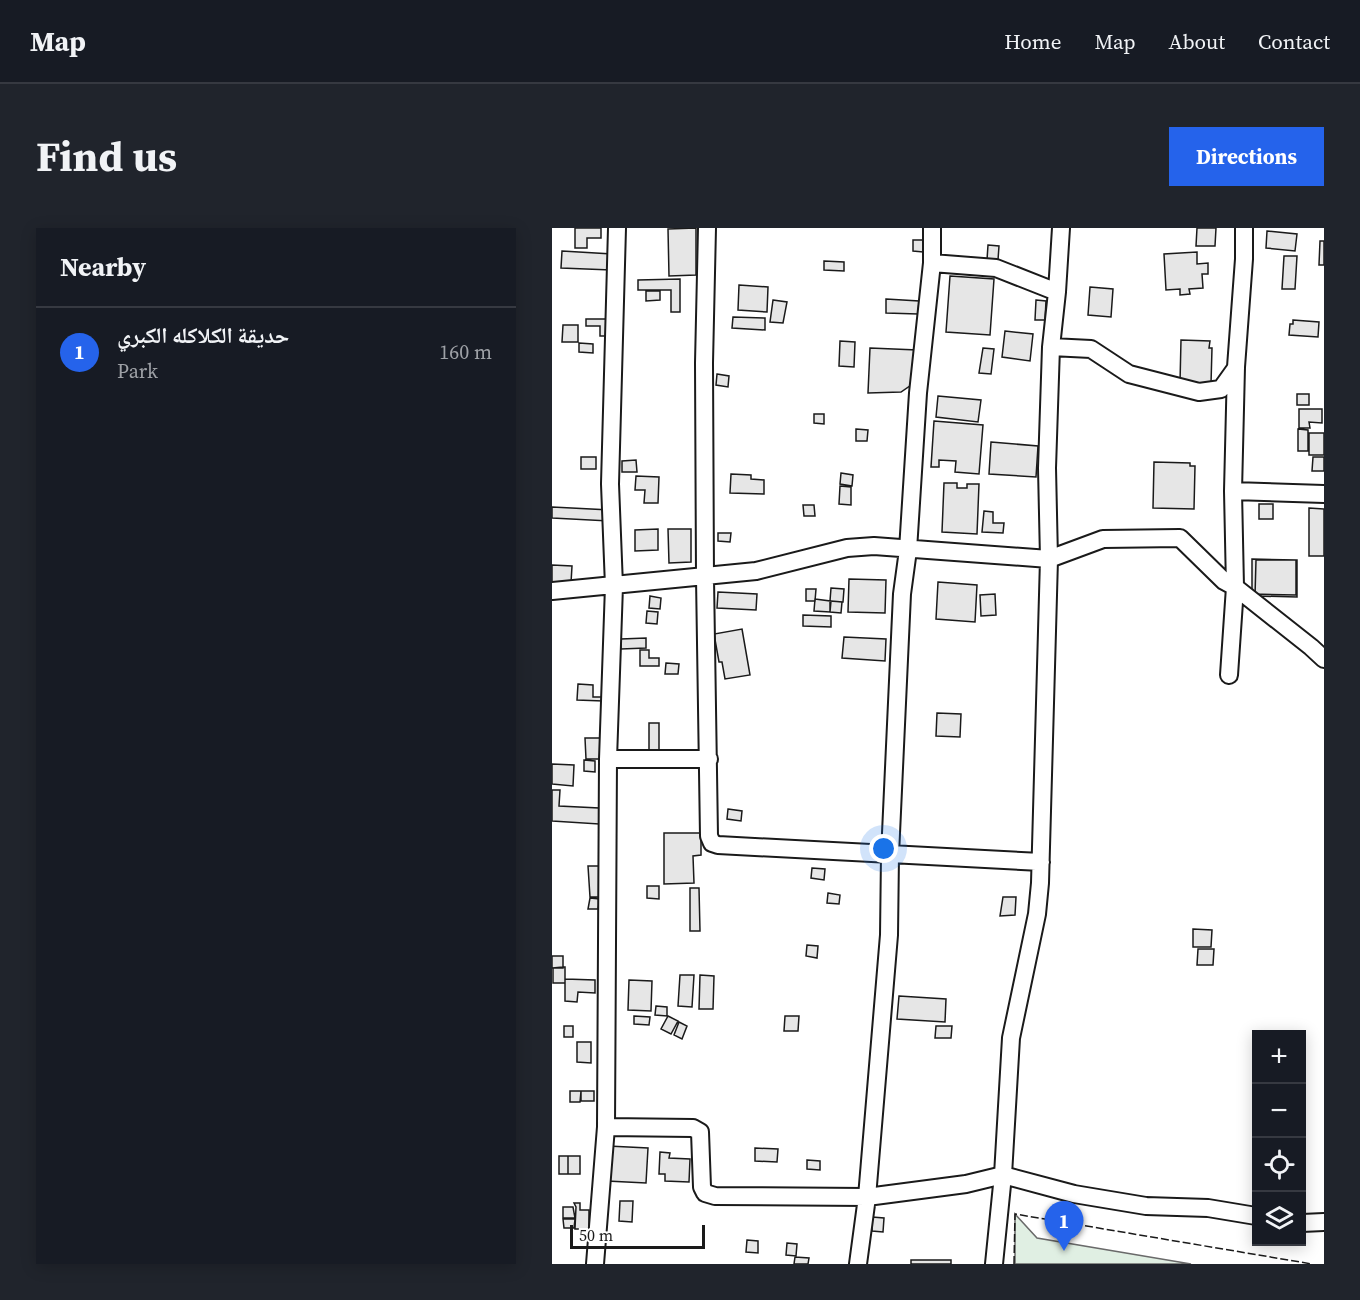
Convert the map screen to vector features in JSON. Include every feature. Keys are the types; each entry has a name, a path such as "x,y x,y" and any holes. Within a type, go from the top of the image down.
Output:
{"street":[{"path":"595,1264 606,1127 608,759 614,586 610,484 617,228"},
{"path":"707,228 704,363 705,578 709,836 712,843 1041,862"},
{"path":"858,1264 867,1197 889,935 890,855 902,594 908,550 918,393 932,263 932,228"},
{"path":"994,1264 1003,1174 1011,1038 1037,914 1041,862 1049,560 1047,468 1051,347 1061,228"},
{"path":"1229,675 1235,587 1233,491 1236,367 1244,228"},
{"path":"932,263 996,268 1057,292"},
{"path":"1051,347 1091,349 1129,374 1199,392 1221,389 1236,367"},
{"path":"1233,491 1324,494"},
{"path":"552,591 756,572 847,548 874,546 1049,560 1102,539 1180,538 1224,581 1235,587 1324,659"},
{"path":"608,759 708,759"},
{"path":"606,1127 693,1128 700,1132 702,1187 705,1193 715,1196 867,1197 966,1184 1003,1174 1074,1194 1136,1204 1208,1208 1252,1215"},
{"path":"1306,1223 1324,1222"}],"green space":[{"path":"1015,1214 1037,1238 1191,1264 1015,1264"}],"building":[{"path":"575,228 601,228 601,238 587,238 587,248 575,248"},
{"path":"696,228 696,275 669,276 668,229"},
{"path":"1197,228 1216,228 1215,246 1196,246"},
{"path":"1267,231 1297,234 1295,251 1266,248"},
{"path":"913,240 923,240 923,252 913,251"},
{"path":"1320,241 1324,241 1324,265 1319,265"},
{"path":"988,245 999,246 998,260 987,260"},
{"path":"562,251 612,254 611,270 561,268"},
{"path":"1197,252 1197,264 1208,263 1208,274 1202,274 1203,288 1189,289 1190,294 1180,295 1180,289 1166,290 1164,254"},
{"path":"1284,256 1297,256 1295,289 1282,289"},
{"path":"824,261 844,262 844,271 824,270"},
{"path":"950,276 994,279 990,335 946,332"},
{"path":"680,279 680,312 671,312 671,290 638,290 638,280"},
{"path":"739,285 768,287 767,312 738,310"},
{"path":"1090,287 1113,289 1111,317 1088,315"},
{"path":"646,291 660,291 660,300 646,301"},
{"path":"886,299 919,301 918,314 886,313"},
{"path":"773,300 787,302 783,323 770,322"},
{"path":"1036,300 1046,301 1045,320 1035,320"},
{"path":"733,317 765,318 765,330 732,328"},
{"path":"586,319 614,319 614,336 600,336 600,326 586,326"},
{"path":"1293,320 1319,322 1318,337 1289,335 1290,324 1293,324"},
{"path":"563,325 578,325 578,342 562,342"},
{"path":"1005,331 1033,334 1030,361 1002,357"},
{"path":"1181,340 1210,341 1209,348 1212,348 1211,384 1180,383"},
{"path":"840,341 855,342 854,367 839,366"},
{"path":"579,343 593,344 593,353 579,352"},
{"path":"870,348 917,350 914,383 901,392 868,393"},
{"path":"983,348 994,349 991,374 979,373"},
{"path":"717,374 729,376 728,387 716,385"},
{"path":"1297,394 1309,394 1309,405 1297,405"},
{"path":"938,396 981,400 978,422 936,417"},
{"path":"1299,409 1322,409 1322,423 1309,422 1310,428 1299,428"},
{"path":"814,414 824,414 824,424 814,423"},
{"path":"934,421 983,425 979,474 955,472 956,461 939,460 939,467 931,467"},
{"path":"856,429 868,430 867,441 856,441"},
{"path":"1298,429 1308,430 1308,451 1298,451"},
{"path":"1309,433 1324,433 1324,455 1309,455"},
{"path":"991,442 1038,446 1036,477 989,474"},
{"path":"581,457 596,457 596,469 581,469"},
{"path":"1313,457 1324,457 1324,471 1312,471"},
{"path":"636,460 637,472 622,472 622,461"},
{"path":"1154,462 1190,463 1190,466 1195,466 1194,509 1153,508"},
{"path":"841,473 853,475 852,486 840,484"},
{"path":"731,474 751,475 751,479 764,480 764,494 730,493"},
{"path":"636,476 659,477 658,503 644,503 645,490 635,490"},
{"path":"944,483 957,483 957,488 967,488 967,484 979,484 977,534 942,532"},
{"path":"840,486 851,487 851,505 839,504"},
{"path":"1259,504 1273,504 1273,519 1259,519"},
{"path":"803,505 814,505 815,516 804,516"},
{"path":"552,507 610,510 609,521 552,518"},
{"path":"1309,508 1324,509 1324,556 1309,556"},
{"path":"984,511 993,512 993,523 1004,523 1003,533 982,532"},
{"path":"658,529 658,550 635,551 635,530"},
{"path":"668,529 691,529 691,562 669,563"},
{"path":"718,533 731,533 730,542 718,541"},
{"path":"1252,559 1296,560 1296,595 1252,594"},
{"path":"1256,560 1297,560 1297,597 1255,596"},
{"path":"552,565 572,566 571,583 552,582"},
{"path":"849,579 886,580 885,613 848,612"},
{"path":"938,582 977,585 975,622 936,619"},
{"path":"831,588 844,589 843,602 830,601"},
{"path":"806,589 816,589 815,601 806,601"},
{"path":"718,592 757,594 756,610 717,608"},
{"path":"995,594 996,615 981,616 980,595"},
{"path":"650,596 661,598 660,609 649,608"},
{"path":"815,599 830,601 830,612 814,611"},
{"path":"831,601 842,602 841,613 830,612"},
{"path":"647,611 658,612 657,624 646,623"},
{"path":"803,615 831,616 831,627 803,626"},
{"path":"742,629 750,675 725,679 714,634"},
{"path":"844,637 886,639 885,661 842,658"},
{"path":"646,638 646,648 621,649 621,639"},
{"path":"640,650 649,650 649,658 659,658 659,666 640,666"},
{"path":"666,663 679,664 678,674 665,674"},
{"path":"578,684 593,685 593,697 603,697 603,701 577,700"},
{"path":"937,713 961,714 960,737 936,736"},
{"path":"649,723 659,723 659,757 649,757"},
{"path":"585,738 601,738 601,759 586,759"},
{"path":"584,760 595,761 595,772 584,771"},
{"path":"552,764 574,765 573,786 552,784"},
{"path":"552,790 560,790 559,806 599,808 599,824 552,821"},
{"path":"728,809 742,811 741,821 727,819"},
{"path":"664,833 701,833 701,855 693,856 694,883 664,884"},
{"path":"588,866 599,866 599,897 590,897"},
{"path":"812,868 825,869 824,880 811,878"},
{"path":"647,886 659,886 659,899 647,898"},
{"path":"690,888 699,888 700,931 690,931"},
{"path":"828,893 840,895 839,904 827,903"},
{"path":"1003,897 1016,897 1015,915 1000,916"},
{"path":"590,898 600,899 598,909 588,909"},
{"path":"1193,929 1212,930 1211,947 1193,947"},
{"path":"807,945 818,946 817,958 806,956"},
{"path":"1198,949 1214,949 1213,965 1197,965"},
{"path":"552,956 563,956 563,968 552,968"},
{"path":"565,967 565,983 553,983 553,968"},
{"path":"680,975 694,975 692,1007 678,1006"},
{"path":"700,975 714,976 713,1009 699,1009"},
{"path":"565,979 595,980 595,993 578,992 577,1002 565,1001"},
{"path":"629,980 652,981 651,1011 628,1010"},
{"path":"899,996 946,999 945,1022 897,1019"},
{"path":"656,1006 667,1007 667,1016 655,1015"},
{"path":"634,1016 650,1017 649,1025 634,1024"},
{"path":"668,1016 678,1021 671,1034 661,1029"},
{"path":"785,1016 799,1016 798,1031 784,1031"},
{"path":"679,1022 687,1026 682,1039 674,1035"},
{"path":"564,1026 573,1026 573,1037 564,1037"},
{"path":"936,1026 952,1026 951,1038 935,1038"},
{"path":"577,1042 591,1042 591,1063 577,1062"},
{"path":"570,1091 581,1091 580,1102 570,1102"},
{"path":"581,1091 594,1091 594,1101 581,1101"},
{"path":"608,1146 648,1148 646,1183 607,1181"},
{"path":"755,1148 778,1149 777,1162 755,1161"},
{"path":"660,1152 670,1153 669,1158 690,1159 689,1182 665,1181 665,1174 659,1174"},
{"path":"559,1156 568,1156 568,1174 559,1174"},
{"path":"568,1156 580,1156 580,1174 568,1174"},
{"path":"807,1160 820,1161 820,1170 807,1169"},
{"path":"620,1201 633,1201 632,1222 619,1221"},
{"path":"574,1203 580,1203 580,1210 589,1210 589,1229 575,1229 576,1207"},
{"path":"563,1207 573,1207 575,1218 563,1218"},
{"path":"872,1217 884,1218 883,1232 872,1231"},
{"path":"563,1219 575,1219 574,1228 564,1228"},
{"path":"747,1240 758,1241 758,1253 746,1252"},
{"path":"787,1243 797,1244 796,1256 786,1255"},
{"path":"795,1257 809,1258 808,1264 794,1264"},
{"path":"911,1260 951,1260 951,1264 911,1264"}],"fence":[{"path":"1014,1264 1015,1214 1312,1264"}],"place":[{"name":"حديقة الكلاكله الكبري","path":"1064,1251"}]}
